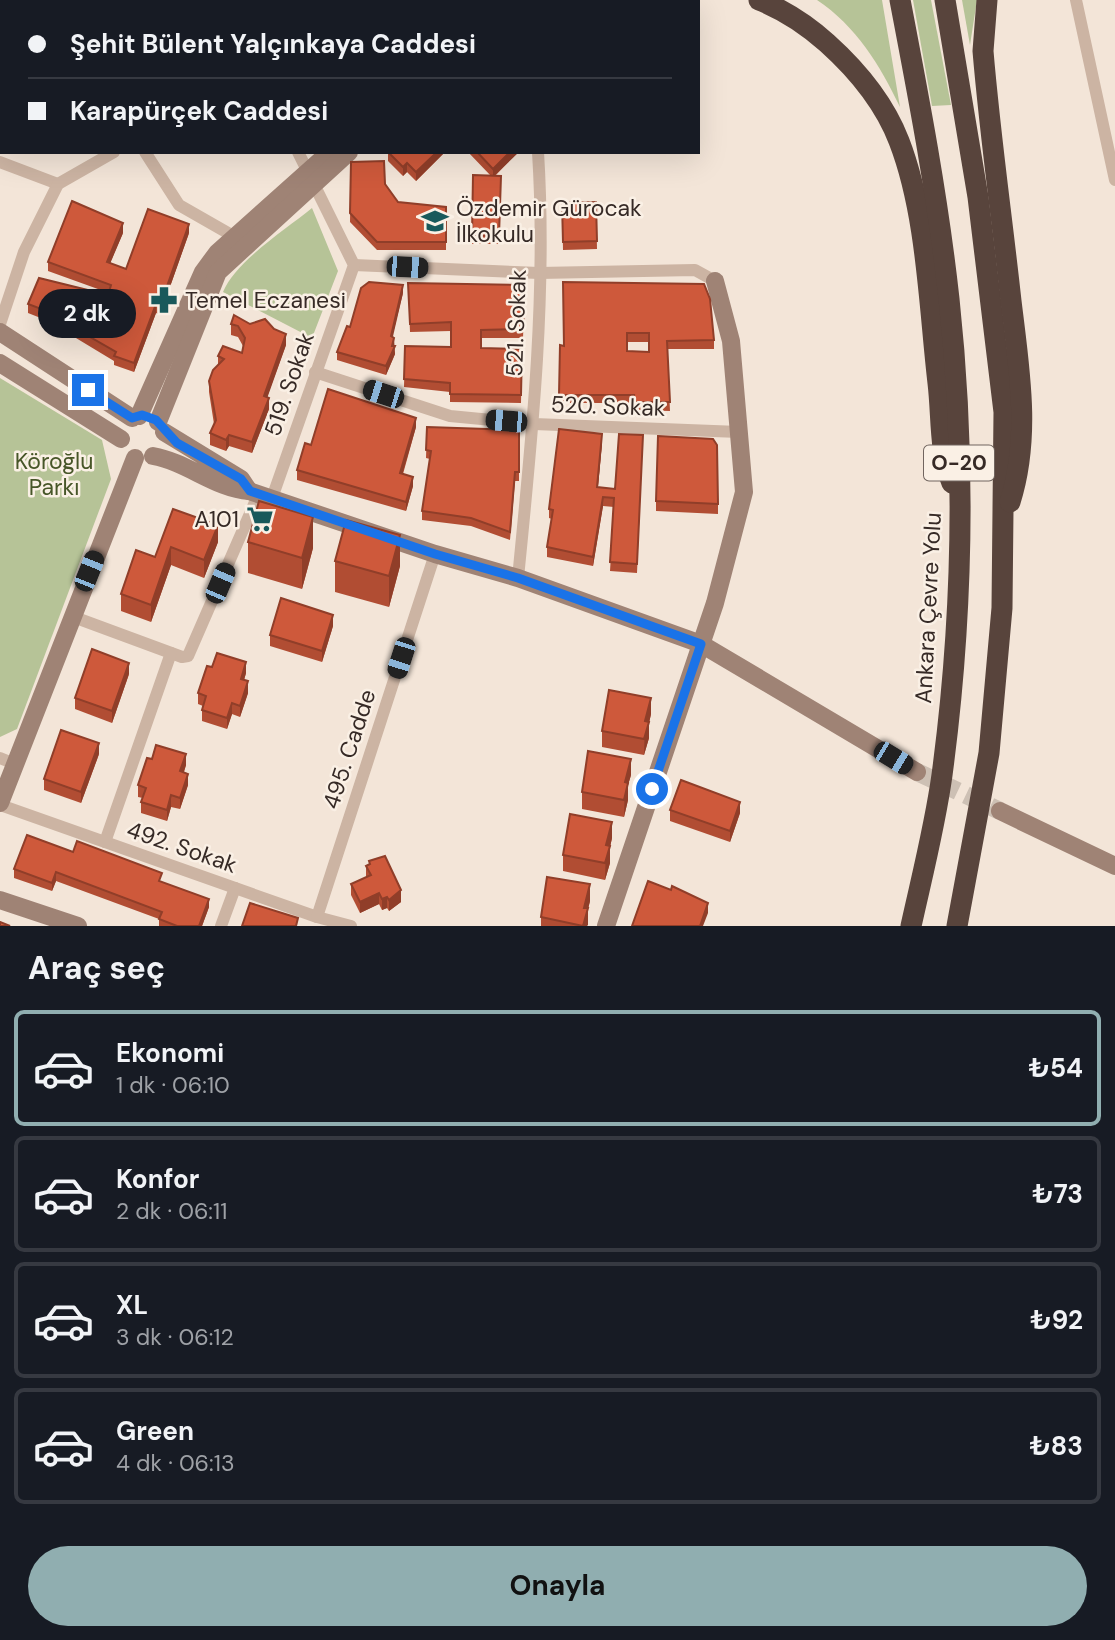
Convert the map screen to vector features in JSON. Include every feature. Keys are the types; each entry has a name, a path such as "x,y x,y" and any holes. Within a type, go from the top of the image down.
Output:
{"highway":[{"path":"759,0 808,27 856,70 886,114 899,142 919,225 940,399 943,451 961,502"},
{"name":"Ankara Çevre Yolu","path":"900,0 936,199 949,300 961,502 957,615 941,777 911,926"},
{"name":"O-20","path":"945,0 978,197 1004,412 1002,608 989,753 957,926"},
{"path":"988,0 983,26 983,51 1023,433 1018,477 1003,524"}],"main road":[{"path":"153,456 163,446 161,427 218,272 310,178 328,154"},
{"path":"121,439 124,425 136,417 203,272 235,237 310,178 346,154"},
{"path":"606,926 701,644 744,492 731,341 715,281"},
{"path":"0,332 136,417 161,427 260,494"},
{"path":"0,363 121,439 127,452 135,458 153,456 175,460 236,491 260,494 435,554 518,578 701,644 917,772"},
{"path":"0,804 7,761 71,616 135,458"},
{"path":"1000,811 1115,866"},
{"path":"0,900 78,926"}],"street":[{"path":"1076,0 1109,119 1115,180"},
{"path":"0,324 24,252 58,184 110,154"},
{"path":"146,154 179,205 235,237"},
{"path":"299,154 354,265 539,273 695,270 715,281"},
{"name":"521. Sokak","path":"518,578 534,424 539,273 538,154"},
{"path":"0,162 58,184"},
{"name":"519. Sokak","path":"171,653 182,657 192,651 315,372 354,265"},
{"name":"520. Sokak","path":"315,372 450,416 534,424 739,432"},
{"name":"495. Cadde","path":"317,917 435,554"},
{"path":"71,616 171,653 105,842"},
{"name":"492. Sokak","path":"0,804 317,917 351,926"},
{"path":"221,926 235,888"}],"green space":[{"path":"817,0 882,0 900,107 866,48 844,22"},
{"path":"913,0 931,0 951,105 932,106"},
{"path":"962,0 977,0 970,45"},
{"path":"312,208 338,271 312,338 223,292 229,280 250,258"},
{"name":"Köroğlu Parkı","path":"0,378 102,440 111,479 17,729 0,737"}],"building":[{"path":"390,154 435,154 416,172 407,163 403,167"},
{"path":"479,154 508,154 493,169"},
{"path":"384,161 385,184 398,202 446,207 446,242 377,242 350,213 351,162"},
{"path":"473,175 501,176 499,236 472,235"},
{"path":"72,201 123,223 107,262 126,269 148,209 189,224 160,306 156,304 134,363 114,356 116,352 71,326 73,321 28,304 39,278 108,295 111,285 48,262"},
{"path":"596,202 597,241 563,242 562,203"},
{"path":"369,282 403,285 391,336 394,338 392,346 395,346 386,366 337,352 347,326 350,327 361,288"},
{"path":"563,282 704,284 710,299 714,340 667,341 670,402 633,402 634,395 559,395 560,345 564,346","holes":["627,333 649,333 649,352 627,351"]},
{"path":"408,283 525,285 523,329 481,330 481,348 522,349 521,395 450,394 450,383 404,379 405,346 451,347 451,322 410,324"},
{"path":"234,315 250,324 265,319 274,329 286,334 264,396 269,398 252,442 229,435 226,440 210,433 216,420 209,381 213,370 224,359 218,356 223,346 242,353 245,338 238,326 231,324"},
{"path":"328,389 416,418 400,473 413,477 406,502 297,470 305,443 311,445"},
{"path":"427,427 519,430 519,472 515,472 510,532 471,518 422,511 431,451 426,450"},
{"path":"559,429 602,434 597,487 615,489 619,434 643,435 637,564 610,562 614,498 603,497 593,557 547,547 553,510 549,509"},
{"path":"658,436 713,439 717,445 718,504 656,501"},
{"path":"259,501 313,517 302,558 248,542"},
{"path":"173,509 218,525 204,560 171,547 151,605 121,594 136,550 155,557"},
{"path":"346,520 400,535 389,576 335,561"},
{"path":"281,598 333,615 322,651 270,635"},
{"path":"92,649 129,663 112,711 75,698"},
{"path":"217,653 246,662 241,679 248,681 240,706 232,703 227,718 202,710 206,696 198,693 207,666 212,667"},
{"path":"609,690 651,698 644,739 602,731"},
{"path":"61,730 99,743 81,792 44,779"},
{"path":"156,745 186,754 180,771 188,774 180,798 171,795 167,810 141,802 146,788 138,785 147,758 152,759"},
{"path":"588,751 631,759 624,800 582,792"},
{"path":"681,780 740,802 730,831 670,810"},
{"path":"570,814 612,822 605,863 563,855"},
{"path":"27,835 73,852 77,841 162,873 159,881 209,899 199,926 177,926 159,919 162,912 56,872 52,883 14,869"},
{"path":"385,856 401,890 389,900 387,897 382,899 379,893 360,902 351,884 371,875 366,866 370,864 369,861"},
{"path":"547,877 590,884 583,926 541,917"},
{"path":"648,881 671,890 672,886 708,903 700,926 632,926"},
{"path":"250,903 298,918 296,926 242,926"}],"tunnel":[{"path":"917,772 1000,811"}],"place":[{"name":"Özdemir Gürocak İlkokulu","path":"435,221"},
{"name":"Temel Eczanesi","path":"164,300"},
{"name":"A101","path":"260,519"}],"route":[{"path":"88,390 132,418 142,415 156,420 164,432 177,443 241,479 250,491 435,554 518,578 701,644 652,789"}]}
